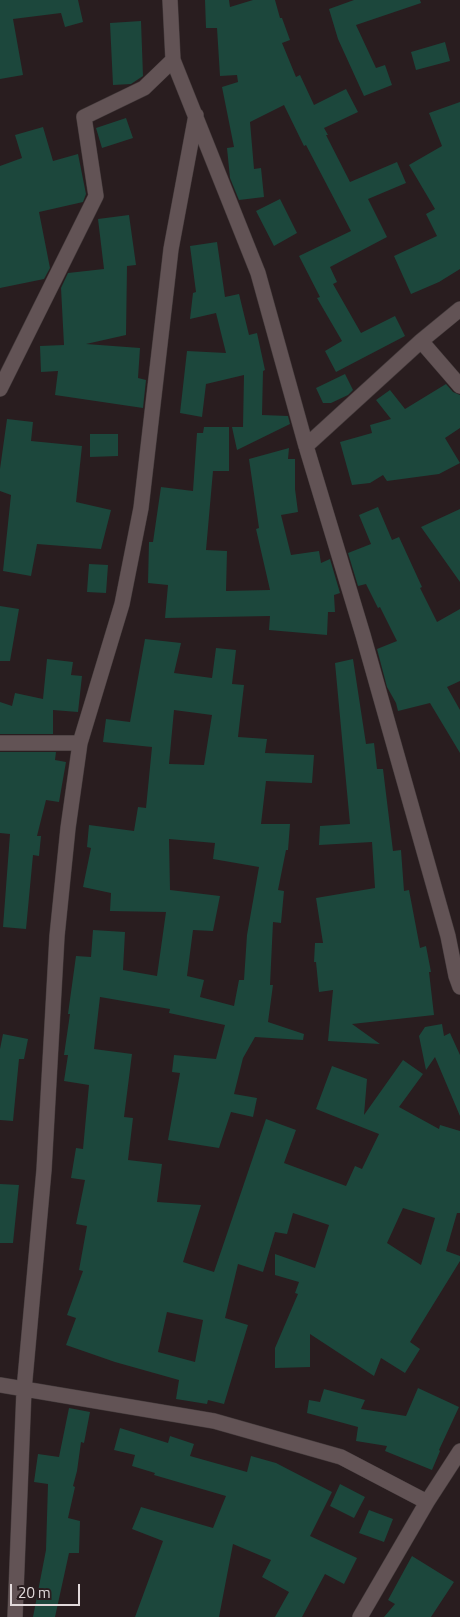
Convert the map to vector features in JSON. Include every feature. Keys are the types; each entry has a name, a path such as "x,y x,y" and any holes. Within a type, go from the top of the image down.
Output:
{"street":[{"path":"170,0 173,60 258,273 306,446 363,635 448,936 460,987"},
{"path":"0,389 96,196 84,117 144,88 173,60"},
{"path":"15,1617 24,1390 44,1170 57,936 68,828 80,743 122,604 141,508 171,249 196,115"},
{"path":"306,446 421,341 460,309"},
{"path":"421,341 460,386"},
{"path":"0,743 80,743"},
{"path":"0,1385 214,1421 341,1457 427,1502"},
{"path":"360,1617 427,1502 460,1451"}],"building":[{"path":"0,0 78,0 83,22 65,27 61,13 13,19 23,75 0,79"},
{"path":"205,0 229,0 230,7 253,0 275,0 280,18 282,18 290,40 282,43 296,77 300,75 314,105 346,89 358,112 324,128 350,182 397,162 406,183 368,199 387,237 330,267 337,282 333,284 361,333 395,316 405,336 336,372 325,351 342,341 317,298 320,297 299,256 351,231 306,145 304,146 284,105 250,122 254,169 261,168 264,197 239,200 230,178 227,148 234,147 222,87 238,82 237,75 220,76 217,28 206,28"},
{"path":"354,0 420,0 421,3 356,25 376,68 385,65 392,85 364,96 338,39 329,9"},
{"path":"141,21 143,76 131,84 113,85 110,23"},
{"path":"445,42 450,61 416,70 411,52"},
{"path":"460,102 460,269 439,282 411,294 394,256 437,236 426,214 435,209 409,165 442,146 429,113"},
{"path":"126,118 133,138 102,148 96,128"},
{"path":"43,127 53,161 78,154 86,194 83,202 39,212 50,268 44,279 0,288 0,166 22,158 15,135"},
{"path":"280,199 297,233 274,246 256,211"},
{"path":"129,215 136,265 127,266 126,335 86,344 140,348 138,378 146,380 143,408 55,395 58,371 41,372 40,346 64,345 61,288 68,273 104,269 98,219"},
{"path":"217,242 225,297 239,294 249,335 257,333 265,370 263,371 262,415 288,416 290,424 237,450 232,427 243,427 244,375 206,384 202,417 180,413 187,351 226,353 216,313 190,319 193,293 196,292 190,246"},
{"path":"345,374 353,390 348,395 331,403 323,403 316,388"},
{"path":"446,384 453,392 460,395 460,428 445,438 460,463 439,474 387,481 383,475 370,483 352,485 340,442 372,433 370,425 391,419 376,400 390,390 405,409"},
{"path":"7,419 33,422 31,441 82,446 76,502 111,510 101,549 37,544 31,576 3,571 11,495 0,491 0,469"},
{"path":"204,427 229,427 229,471 213,471 206,550 227,551 226,591 270,590 256,529 259,528 249,459 289,448 288,459 295,459 295,489 298,512 281,515 291,555 319,551 321,563 330,559 340,593 334,595 335,612 328,612 327,635 269,630 270,616 165,618 168,585 148,583 149,542 153,542 161,487 193,491 197,433 203,433"},
{"path":"90,434 118,434 118,456 90,457"},
{"path":"378,507 392,540 399,537 422,587 420,588 437,622 460,609 460,681 447,687 460,710 460,753 430,703 398,711 396,703 387,687 377,649 397,641 366,584 358,586 348,553 371,544 359,515"},
{"path":"460,509 460,582 421,527"},
{"path":"89,564 108,565 106,593 87,592"},
{"path":"0,606 19,609 10,661 0,661"},
{"path":"145,639 181,643 174,673 212,678 216,648 236,650 232,684 244,685 238,737 267,739 265,753 314,755 312,783 266,781 261,824 290,824 288,850 286,850 278,890 284,891 281,923 273,922 270,985 273,985 268,1022 304,1034 303,1040 255,1037 243,1058 234,1094 257,1098 253,1117 231,1112 219,1148 168,1140 180,1073 172,1072 174,1055 216,1059 225,1025 169,1013 170,1009 100,997 94,1049 132,1054 124,1117 133,1118 128,1160 162,1164 157,1202 201,1205 183,1262 214,1272 266,1119 296,1130 284,1163 346,1186 355,1166 362,1169 379,1134 316,1109 332,1066 367,1079 364,1115 403,1060 423,1074 399,1107 439,1129 440,1125 460,1131 460,1213 457,1213 446,1251 460,1256 460,1261 410,1342 420,1349 405,1373 381,1358 374,1376 310,1334 310,1367 275,1368 275,1348 298,1294 295,1293 299,1282 275,1275 275,1254 315,1268 329,1225 293,1213 287,1234 275,1232 263,1272 238,1264 225,1318 248,1325 224,1404 208,1400 207,1404 176,1399 179,1380 115,1362 66,1345 76,1318 67,1315 83,1271 79,1270 87,1226 76,1224 85,1180 71,1178 76,1148 83,1149 89,1085 64,1081 68,1055 64,1055 76,956 91,957 93,930 125,932 123,970 157,976 166,912 110,911 111,893 83,887 91,848 87,847 89,825 134,831 138,807 146,808 152,747 103,742 106,719 130,722","holes":["174,710 212,715 204,765 169,764","169,839 215,843 213,859 259,867 247,935 244,980 239,980 234,1006 200,997 204,980 187,976 193,930 213,931 220,896 170,890","403,1208 435,1218 421,1265 387,1243","167,1312 203,1320 195,1362 158,1352"]},
{"path":"47,659 73,662 71,675 82,676 78,712 53,710 53,734 0,734 0,702 12,706 15,693 43,699"},
{"path":"353,659 366,744 374,743 377,769 383,769 393,851 401,850 404,891 409,890 420,948 426,946 431,972 429,972 434,1015 352,1024 380,1044 328,1041 333,990 319,992 316,962 314,962 315,943 323,943 316,898 375,888 372,842 319,845 320,826 350,824 335,663"},
{"path":"0,752 56,752 55,760 66,762 59,802 46,800 37,836 41,836 39,856 33,855 26,929 3,927 10,834 0,833"},
{"path":"442,1024 444,1036 450,1033 460,1055 460,1116 435,1057 426,1070 419,1036 425,1027"},
{"path":"3,1034 28,1039 24,1059 19,1059 13,1121 0,1120 0,1049"},
{"path":"0,1184 19,1185 13,1243 0,1243"},
{"path":"418,1388 459,1407 432,1470 385,1451 387,1446 356,1441 358,1427 307,1413 309,1400 320,1402 324,1389 365,1400 361,1409 406,1416"},
{"path":"69,1408 90,1412 84,1443 81,1442 73,1486 75,1487 68,1518 80,1521 79,1553 69,1553 55,1617 33,1617 46,1550 48,1484 34,1482 38,1454 59,1457"},
{"path":"120,1428 168,1443 170,1436 194,1444 190,1456 247,1472 251,1456 276,1463 332,1492 310,1536 357,1558 344,1584 325,1574 302,1617 275,1617 289,1592 262,1577 271,1560 233,1544 219,1617 135,1617 163,1541 132,1529 141,1507 213,1528 226,1496 154,1475 155,1473 132,1466 135,1455 114,1450"},
{"path":"340,1484 365,1497 354,1518 330,1506"},
{"path":"369,1510 393,1519 384,1542 359,1533"},
{"path":"412,1556 454,1582 431,1617 384,1617 395,1604 388,1600"}]}
